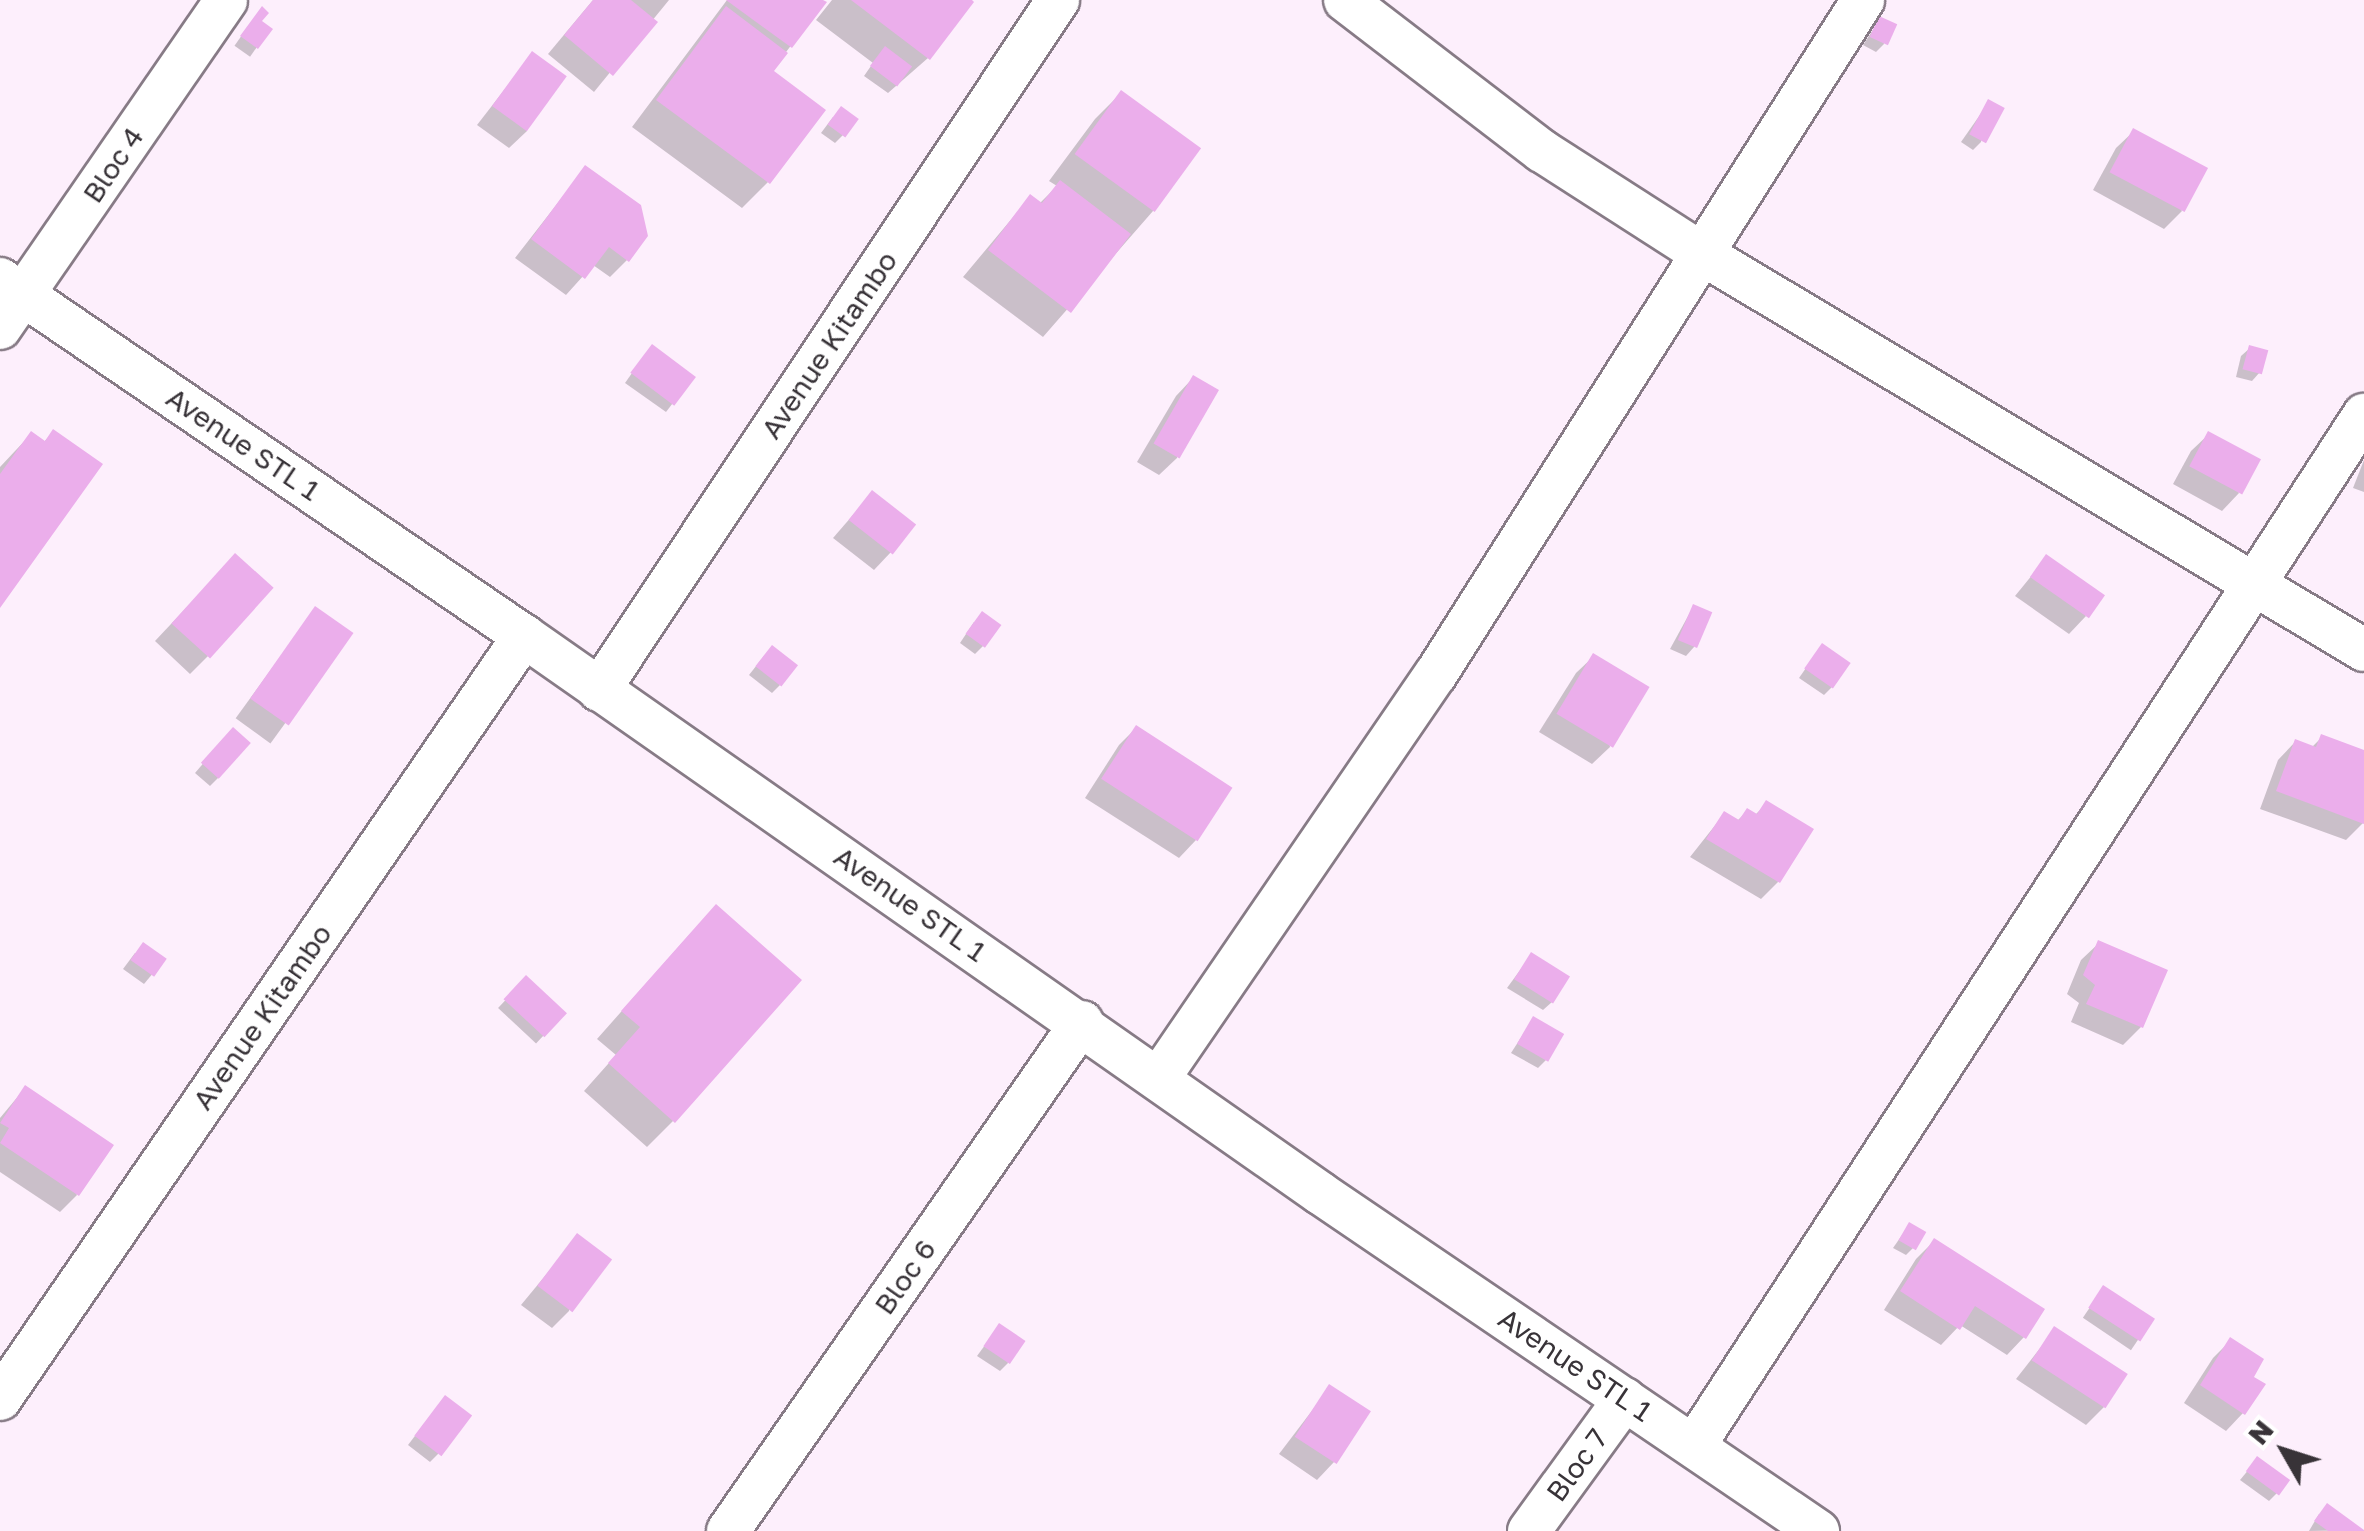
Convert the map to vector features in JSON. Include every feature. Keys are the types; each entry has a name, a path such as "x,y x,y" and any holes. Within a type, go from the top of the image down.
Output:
{"street":[{"name":"Bloc 4","path":"8,301 226,0"},
{"name":"Avenue Kitambo","path":"599,690 1058,0"},
{"path":"1345,0 1542,150 1704,255 2364,650"},
{"path":"1159,1078 1436,674 1863,0"},
{"name":"Avenue STL 1","path":"8,301 524,636 1082,1022 1320,1193 1818,1531"},
{"path":"1694,1446 2364,415"},
{"name":"Avenue Kitambo","path":"0,1399 524,636"},
{"name":"Bloc 6","path":"728,1531 1082,1022"},
{"name":"Bloc 7","path":"1529,1531 1625,1399"}],"building":[{"path":"593,0 631,0 658,22 613,76 564,35"},
{"path":"726,0 823,0 827,2 792,48"},
{"path":"851,0 972,0 974,2 930,60"},
{"path":"262,6 269,13 262,21 273,29 258,49 240,36"},
{"path":"726,6 788,53 774,71 826,110 770,184 656,100"},
{"path":"1879,16 1897,24 1888,45 1870,37"},
{"path":"885,46 912,66 897,86 870,66"},
{"path":"532,51 567,76 527,131 492,106"},
{"path":"1121,90 1201,148 1155,212 1075,154"},
{"path":"1988,99 2005,108 1986,143 1969,134"},
{"path":"841,106 859,119 845,138 827,125"},
{"path":"2133,128 2208,168 2185,212 2110,172"},
{"path":"585,165 641,205 648,236 629,262 609,247 585,279 531,239"},
{"path":"1060,180 1131,234 1071,313 988,250 1030,194 1042,203"},
{"path":"652,344 696,377 674,406 630,373"},
{"path":"2249,345 2268,350 2262,374 2243,369"},
{"path":"1193,375 1219,390 1179,458 1154,443"},
{"path":"53,429 103,464 0,608 0,474 31,431 45,441"},
{"path":"2208,431 2261,459 2242,494 2189,466"},
{"path":"872,490 916,524 893,554 849,520"},
{"path":"235,553 274,588 210,658 171,624"},
{"path":"2046,554 2105,595 2089,618 2030,577"},
{"path":"1693,604 1712,612 1697,648 1678,640"},
{"path":"315,606 354,633 289,726 250,699"},
{"path":"982,611 1001,625 985,648 966,634"},
{"path":"1822,643 1851,663 1833,688 1804,668"},
{"path":"772,645 798,665 781,687 755,666"},
{"path":"1593,653 1650,687 1613,748 1556,714"},
{"path":"1136,725 1232,788 1198,841 1101,779"},
{"path":"233,727 251,743 219,779 201,763"},
{"path":"2321,734 2364,750 2364,824 2276,791 2295,739 2316,747"},
{"path":"1766,800 1814,829 1780,883 1706,839 1724,811 1739,820 1747,808 1757,814"},
{"path":"716,904 802,980 675,1123 608,1063 640,1027 621,1011"},
{"path":"2098,940 2168,970 2143,1028 2086,1004 2095,985 2083,975"},
{"path":"143,942 167,959 154,977 130,960"},
{"path":"1531,952 1570,976 1553,1004 1514,979"},
{"path":"526,975 567,1013 544,1037 503,999"},
{"path":"1533,1016 1564,1034 1548,1062 1517,1044"},
{"path":"25,1085 114,1145 79,1196 0,1143 9,1128 0,1123"},
{"path":"1909,1222 1926,1232 1916,1250 1898,1240"},
{"path":"577,1233 612,1259 572,1312 537,1286"},
{"path":"1934,1238 2045,1309 2026,1339 1975,1306 1960,1330 1900,1291"},
{"path":"2103,1285 2155,1319 2140,1341 2088,1308"},
{"path":"999,1323 1026,1341 1010,1364 983,1346"},
{"path":"2054,1326 2128,1374 2105,1408 2032,1360"},
{"path":"2230,1337 2264,1359 2254,1377 2266,1384 2245,1415 2200,1385"},
{"path":"1329,1384 1371,1411 1337,1464 1295,1437"},
{"path":"445,1395 472,1415 441,1456 414,1436"},
{"path":"2257,1456 2290,1480 2279,1495 2246,1471"},
{"path":"2327,1503 2364,1531 2328,1531 2314,1521"}]}
